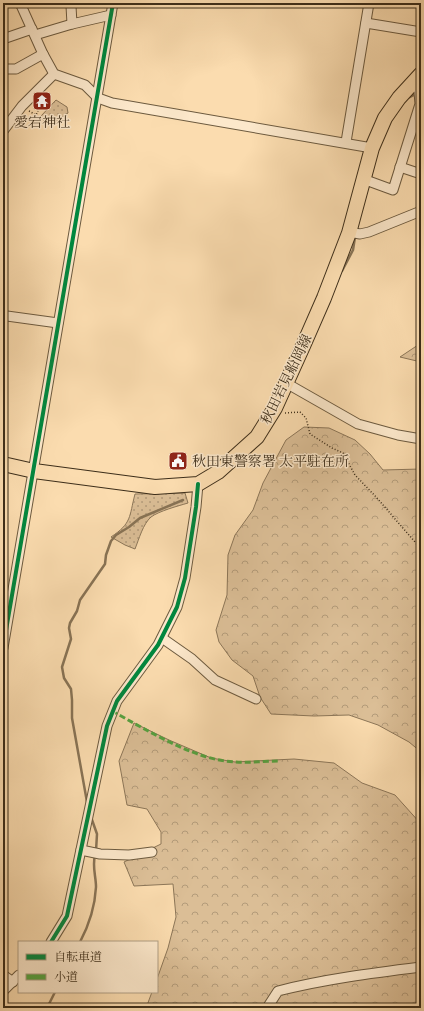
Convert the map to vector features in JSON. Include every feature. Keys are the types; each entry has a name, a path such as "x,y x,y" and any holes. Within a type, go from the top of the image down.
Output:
{"main road":[{"name":"秋田岩見船岡線","path":"3,464 34,471 155,487 198,484 218,472 257,437 271,414 286,383 324,298 349,232 372,148 385,118 399,98 419,77"}],"street":[{"path":"20,3 43,54 54,74 85,85 98,98 112,103 346,142 372,148"},
{"path":"3,648 113,3"},
{"path":"346,142 369,3"},
{"path":"71,6 72,24"},
{"path":"3,39 111,15"},
{"path":"366,23 421,32"},
{"path":"3,69 16,69 43,54"},
{"path":"3,131 21,107 54,74"},
{"path":"363,179 393,190 420,104 419,77"},
{"path":"400,167 421,174"},
{"path":"349,232 360,234 369,232 421,211"},
{"path":"3,317 7,316 58,323"},
{"path":"286,383 358,424 398,435 421,439"},
{"path":"52,941 67,916 86,851 88,818 91,801 107,726 112,711 127,686 162,638 177,607 185,578 198,484"},
{"path":"162,638 192,659 215,680 256,699"},
{"path":"86,851 100,854 129,855 152,852"},
{"path":"267,1008 278,991 370,973 421,967"},
{"path":"3,975 16,978"},
{"path":"3,991 16,978"}],"path":[{"path":"21,107 36,115 38,111"},
{"path":"271,414 300,412 306,418 310,434 343,453 355,475 421,549"}],"green space":[{"path":"56,100 67,107 68,113 49,126 41,118 41,116"},
{"path":"421,343 421,362 400,357"},
{"path":"304,427 329,428 355,440 370,454 383,470 421,469 421,752 409,742 378,725 349,715 314,716 271,714 260,697 253,676 232,660 219,642 216,630 227,595 228,555 235,535 253,510 263,483 286,440"},
{"path":"185,493 188,503 159,513 148,520 135,549 111,537 123,528 129,519 135,494"},
{"path":"134,723 211,758 235,762 294,759 334,763 362,783 395,795 421,824 421,1008 146,1008 152,993 158,993 158,976 168,948 176,917 173,884 134,886 124,862 161,844 161,832 147,809 127,805 119,761"}],"waterway":[{"path":"406,99 414,95"},
{"path":"342,271 353,250 355,237"},
{"path":"87,802 72,718 71,689 64,678 62,667 71,639 69,628 70,623 77,611 80,600 105,564 106,555 111,541 116,535 140,518 183,500"},
{"path":"91,817 97,834 96,851"},
{"path":"80,941 89,922 93,908 96,887 94,867 95,855"},
{"path":"47,1008 54,993"}],"marked path":[{"path":"112,711 172,743 205,756 236,762 279,761"}],"cycle path":[{"path":"3,648 113,3"},
{"path":"52,941 67,916 107,726 117,701 158,645 177,607 185,578 198,484"}],"place":[{"name":"愛宕神社","path":"42,101"},
{"name":"秋田東警察署 太平駐在所","path":"178,461"}]}
